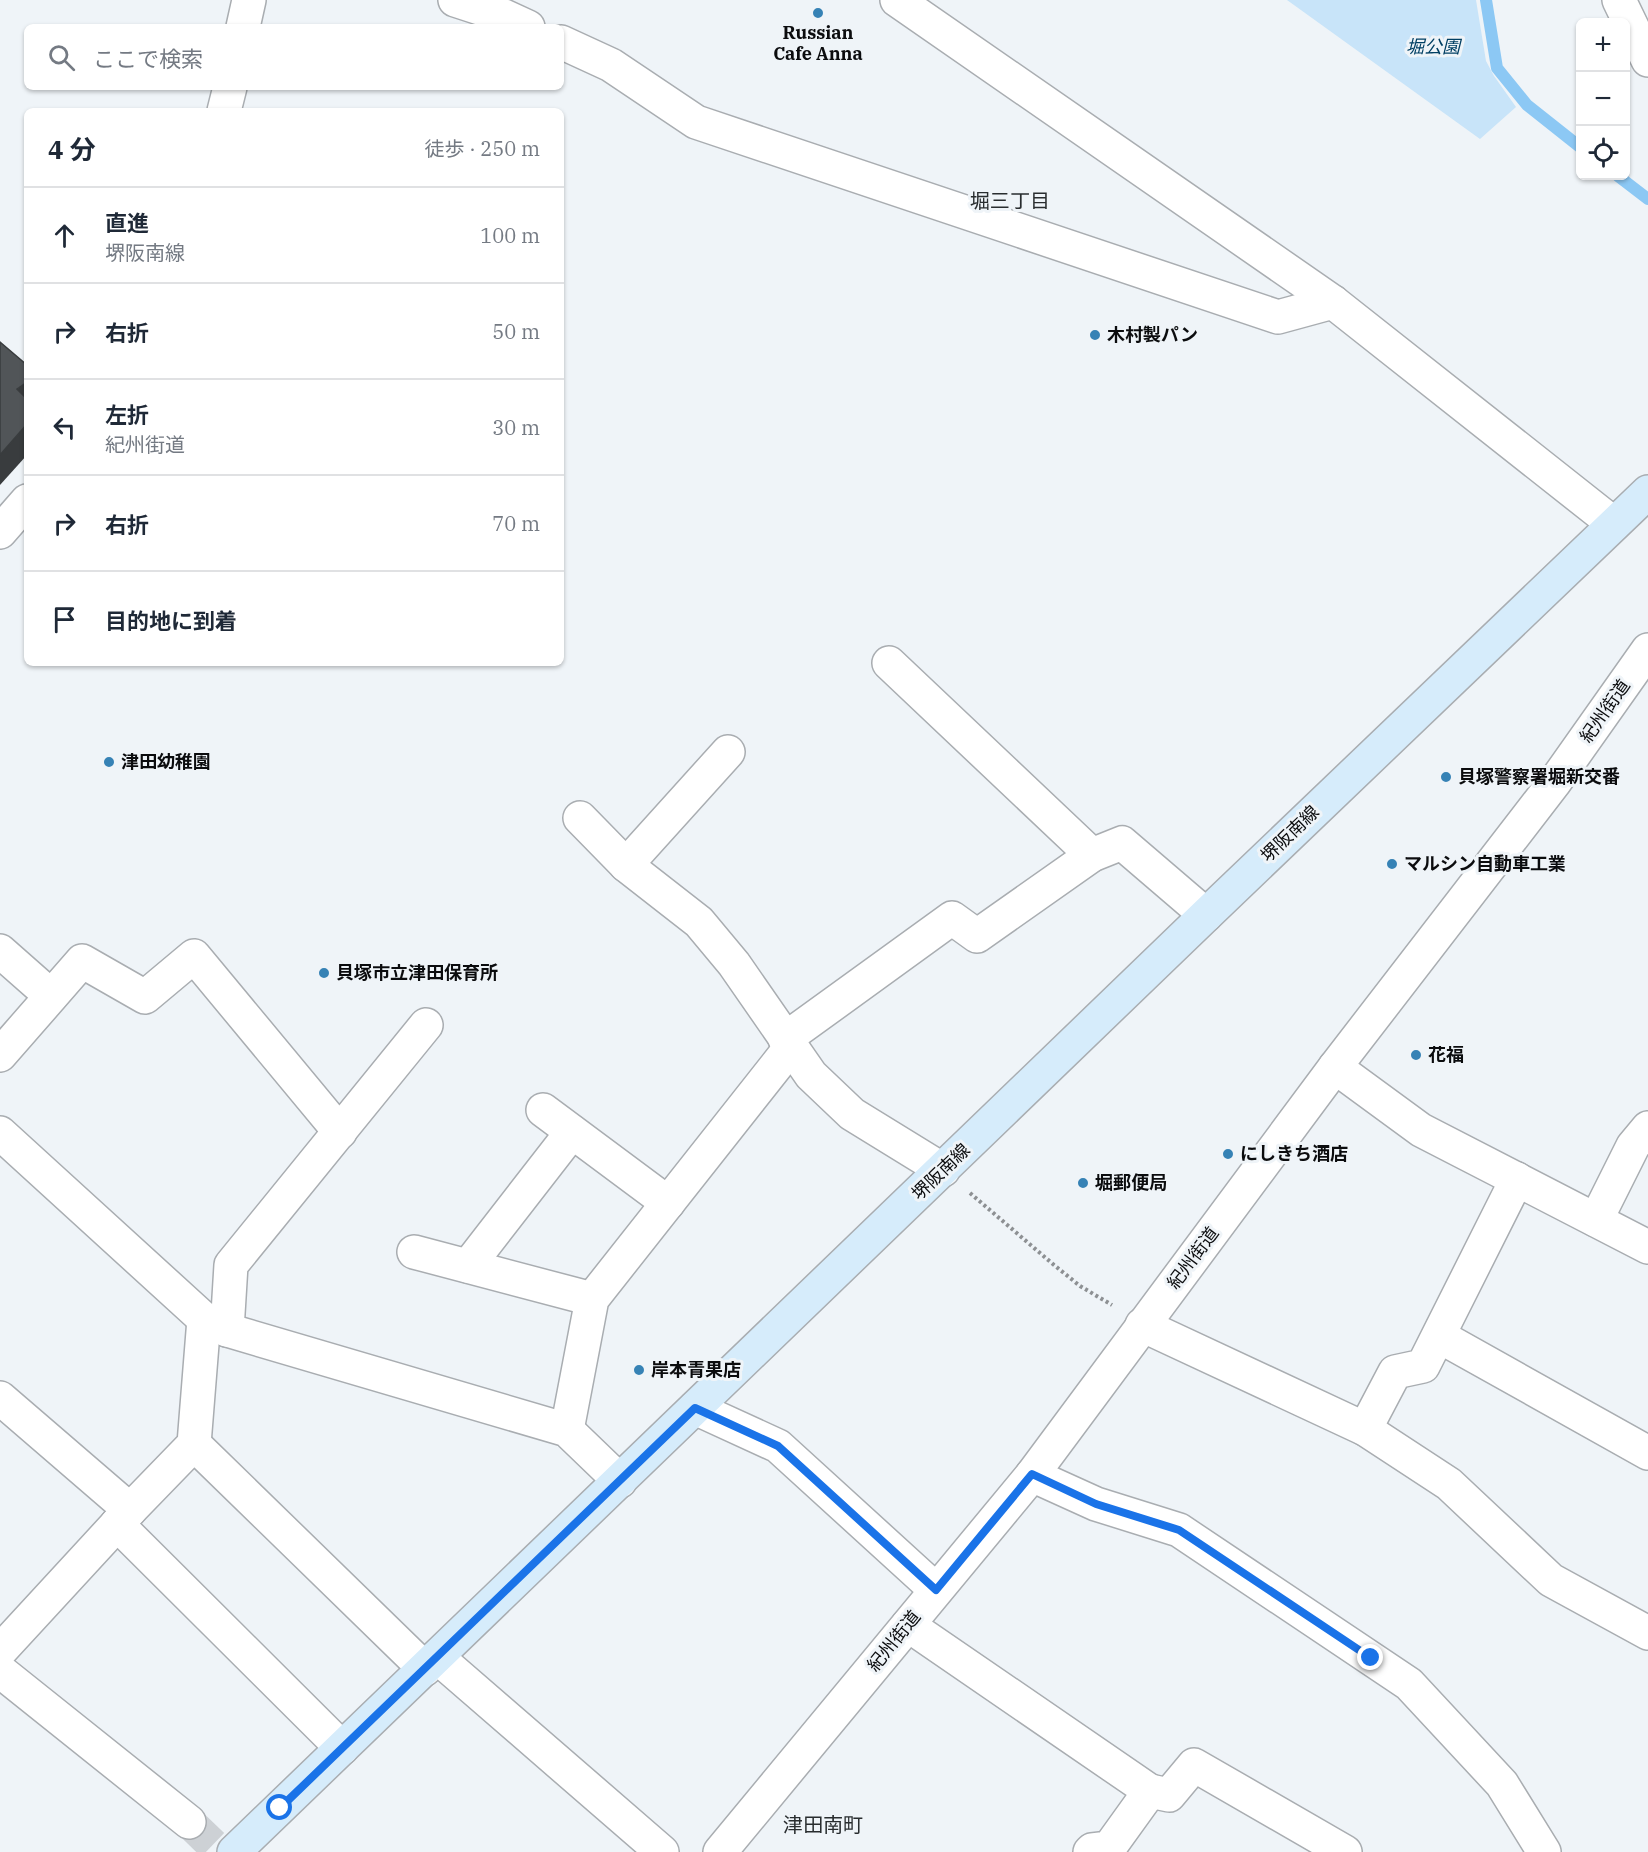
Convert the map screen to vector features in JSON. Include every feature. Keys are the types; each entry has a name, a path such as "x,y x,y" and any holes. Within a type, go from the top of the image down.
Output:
{"main road":[{"name":"堺阪南線","path":"234,1852 1648,492"}],"street":[{"path":"244,24 249,0"},
{"path":"455,0 521,24"},
{"path":"897,0 1333,302 1614,524"},
{"path":"1619,0 1648,60"},
{"path":"564,43 611,65 696,122 707,126 1278,317 1333,302"},
{"path":"225,108 229,90"},
{"path":"0,532 24,504"},
{"name":"紀州街道","path":"720,1852 1032,1474 1335,1067 1554,783 1648,650"},
{"path":"889,663 1092,855"},
{"path":"626,865 728,752"},
{"path":"580,818 626,865 699,922 734,964 811,1076 852,1113 943,1170"},
{"path":"567,1430 592,1299 668,1203 788,1043 952,918 977,936 1092,855 1122,843 1206,915"},
{"path":"0,951 51,996"},
{"path":"0,1055 82,962 145,998 194,956 340,1132"},
{"path":"0,1651 123,1517 194,1444 216,1324 231,1265 426,1025"},
{"path":"1335,1067 1421,1130 1648,1247"},
{"path":"543,1110 668,1203"},
{"path":"1596,1220 1633,1146 1648,1128"},
{"path":"468,1266 572,1132"},
{"path":"0,1133 216,1324 567,1430 620,1481"},
{"path":"1365,1429 1395,1372 1423,1366 1517,1179"},
{"path":"414,1252 592,1299"},
{"path":"1142,1325 1365,1429 1449,1484 1551,1580 1648,1633"},
{"path":"1438,1336 1648,1454"},
{"path":"0,1398 123,1517 342,1748"},
{"path":"695,1408 778,1446 936,1590"},
{"path":"194,1444 431,1663 662,1852"},
{"path":"1032,1474 1096,1504 1179,1530 1409,1684 1502,1784 1544,1852"},
{"path":"908,1625 1150,1791 1169,1795 1194,1765 1346,1852"},
{"path":"0,1671 189,1822"},
{"path":"1090,1852 1109,1848 1150,1791"}],"path":[{"path":"943,1170 1080,1286 1142,1325"}],"green space":[{"name":"堀公園","path":"1287,0 1476,0 1486,61 1516,107 1480,139"}],"building":[{"path":"0,342 24,362 24,384 17,389 24,396 24,427 0,455"}],"waterway":[{"path":"1486,0 1497,68 1527,105 1576,144"},
{"path":"1623,180 1648,199"}],"tunnel":[{"path":"189,1822 220,1852"}],"place":[{"name":"Russian Cafe Anna","path":"818,13"},
{"name":"木村製パン","path":"1095,335"},
{"name":"津田幼稚園","path":"109,762"},
{"name":"貝塚警察署堀新交番","path":"1446,777"},
{"name":"マルシン自動車工業","path":"1392,864"},
{"name":"貝塚市立津田保育所","path":"324,973"},
{"name":"花福","path":"1416,1055"},
{"name":"にしきち酒店","path":"1228,1154"},
{"name":"堀郵便局","path":"1083,1183"},
{"name":"岸本青果店","path":"639,1370"}],"district":[{"name":"堀三丁目","path":"1010,201"},
{"name":"津田南町","path":"823,1825"}],"route":[{"path":"280,1808 695,1408 778,1446 936,1590 1032,1474 1096,1504 1179,1530 1371,1658"}]}
